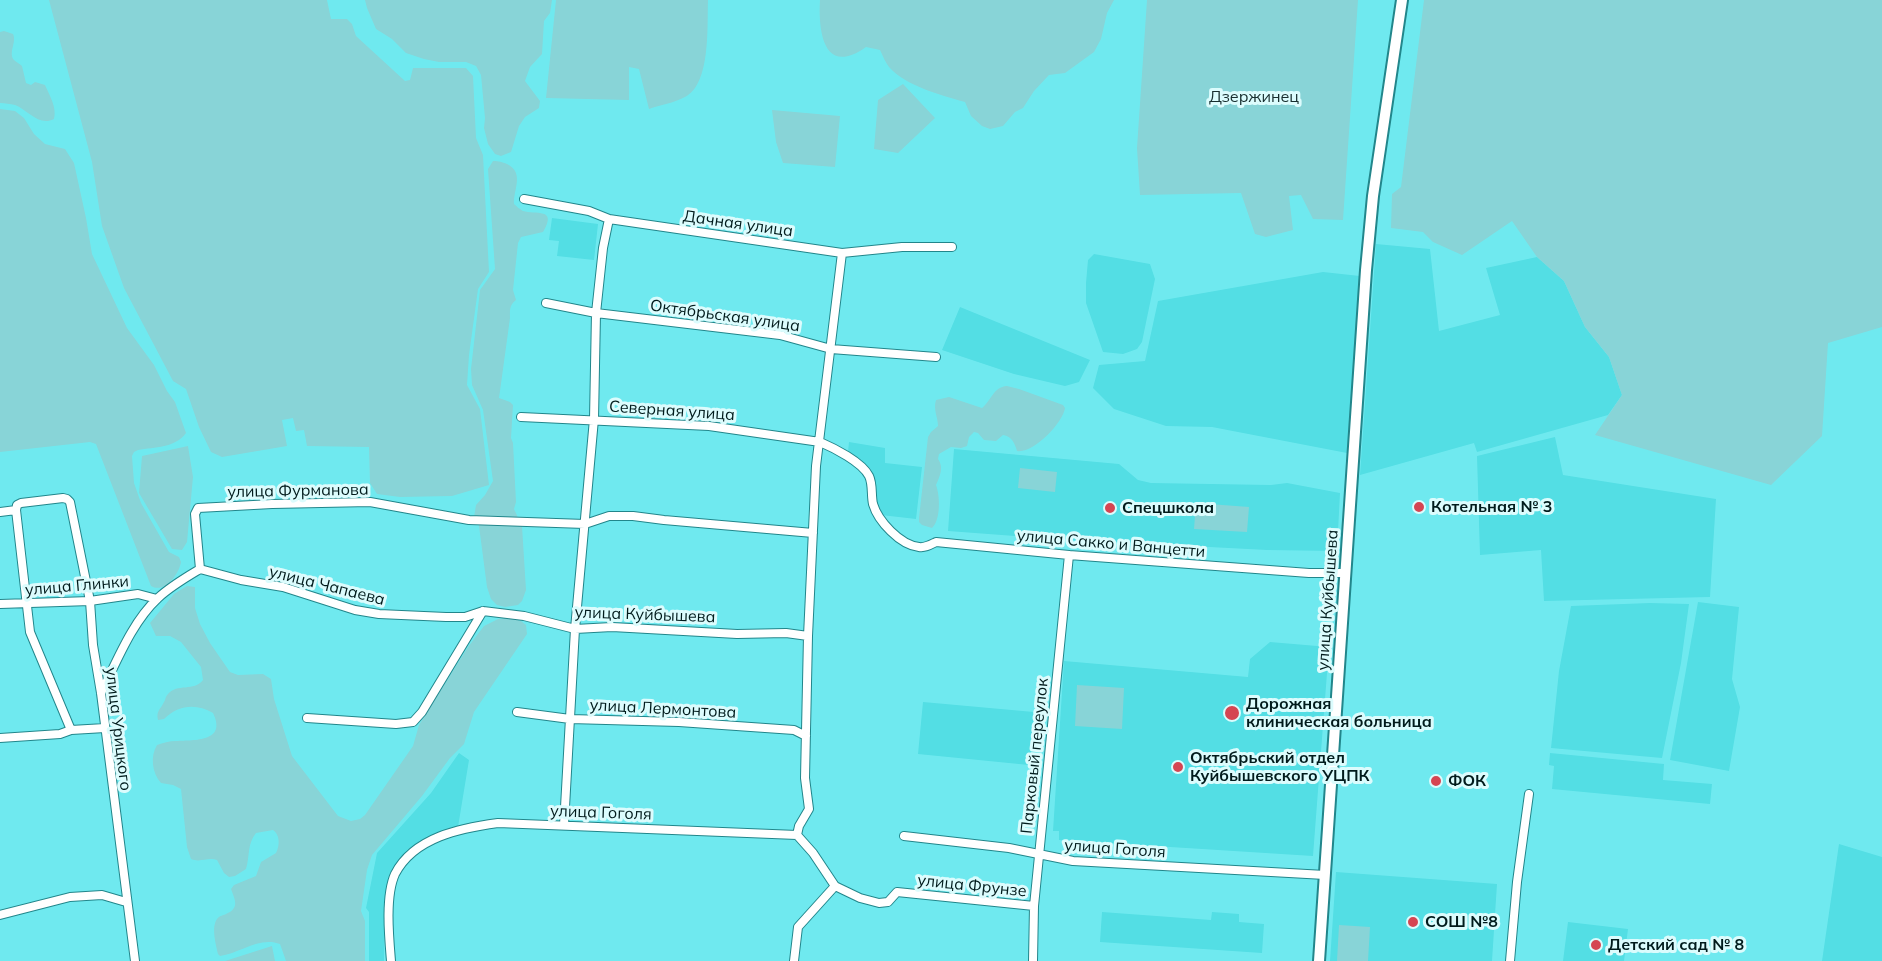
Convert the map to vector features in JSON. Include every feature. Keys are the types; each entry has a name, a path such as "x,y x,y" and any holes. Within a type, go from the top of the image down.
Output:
{"main road":[{"name":"улица Куйбышева","path":"1319,961 1344,573 1369,241 1373,196 1402,0"}],"street":[{"name":"Дачная улица","path":"524,199 589,211 609,219 842,253 902,247 952,247"},
{"path":"564,825 575,629 594,419 596,313 603,248 609,219"},
{"path":"794,961 798,927 835,886 813,853 797,835 808,809 805,778 808,636 816,466 842,253"},
{"name":"Октябрьская улица","path":"546,303 596,313 780,335 831,349 936,357"},
{"name":"Северная улица","path":"521,417 709,426 820,442"},
{"name":"улица Сакко и Ванцетти","path":"820,442 861,466 869,477 874,505 884,526 906,542 918,547 927,547 936,542 1069,555 1309,573 1344,573"},
{"name":"улица Урицкого","path":"16,510 21,503 63,498 70,502 90,601 93,645 135,961"},
{"name":"улица Фурманова","path":"200,569 195,514 198,508 370,502 469,520 585,525"},
{"path":"0,512 16,510 30,632 71,730"},
{"path":"585,525 609,516 633,516 813,533"},
{"name":"Парковый переулок","path":"1033,961 1034,906 1069,555"},
{"path":"101,693 135,627 157,599 177,582 200,569"},
{"name":"улица Чапаева","path":"200,569 241,580 283,587 355,610 379,614 446,617 465,616 483,611"},
{"name":"улица Глинки","path":"0,604 90,601 138,594 157,599"},
{"path":"307,718 396,724 413,722 422,712 483,611"},
{"name":"улица Куйбышева","path":"483,611 524,616 575,629 612,627 737,634 786,633 808,636"},
{"name":"улица Лермонтова","path":"517,712 570,719 679,722 783,729 795,730 806,736"},
{"path":"0,738 105,728"},
{"path":"1510,961 1517,882 1529,794"},
{"name":"улица Гоголя","path":"391,961 388,912 394,876 410,854 437,837 475,826 498,823 797,835"},
{"name":"улица Гоголя","path":"904,836 1009,848 1073,861 1325,874"},
{"name":"улица Фрунзе","path":"835,886 860,898 879,903 888,902 897,892 1034,906"},
{"path":"0,915 70,897 102,896 126,902"}],"shaded area":[{"path":"552,218 598,224 594,260 557,256 559,241 549,240"},
{"path":"1376,244 1430,249 1439,331 1500,315 1486,268 1537,257 1564,281 1585,327 1609,357 1622,395 1608,415 1477,452 1474,443 1360,475"},
{"path":"1094,254 1150,264 1155,279 1142,342 1137,349 1123,354 1103,352 1086,303 1088,260"},
{"path":"1323,272 1360,276 1347,453 1212,427 1166,426 1114,409 1093,388 1099,365 1145,361 1158,301"},
{"path":"960,307 1090,360 1079,382 1065,386 1014,374 942,350"},
{"path":"1555,437 1563,475 1716,499 1710,597 1544,601 1541,550 1480,555 1477,456"},
{"path":"849,442 885,448 885,463 922,467 916,519 881,515 874,493 870,468 848,452"},
{"name":"Спецшкола","path":"954,449 1119,464 1138,480 1151,483 1271,485 1287,483 1340,493 1337,551 1267,550 948,531"},
{"path":"1698,602 1739,607 1732,679 1740,707 1729,771 1670,760"},
{"path":"1689,604 1681,663 1662,758 1551,748 1559,671 1571,606"},
{"name":"Октябрьский отдел Куйбышевского УЦПК","path":"1270,642 1329,647 1313,856 1059,840 1059,831 1053,831 1064,661 1248,677 1250,659"},
{"path":"923,702 1045,713 1039,766 918,754"},
{"path":"459,753 469,760 458,827 407,850 398,861 390,876 384,910 384,961 369,961 369,912 366,908 377,853 431,793"},
{"path":"1550,753 1664,764 1663,780 1712,784 1710,804 1552,789 1554,766 1549,765"},
{"path":"1839,844 1882,857 1882,961 1822,961"},
{"name":"СОШ №8","path":"1336,872 1497,884 1492,961 1330,961"},
{"path":"1102,912 1211,920 1212,912 1239,914 1239,922 1264,924 1262,953 1100,942"},
{"name":"Детский сад № 8","path":"1568,922 1628,929 1624,961 1563,961"}],"green space":[{"path":"49,0 327,0 331,19 347,19 352,24 356,36 405,81 410,80 413,68 466,68 473,76 476,138 483,155 489,272 478,289 467,385 480,409 489,485 452,496 400,497 377,494 370,483 369,447 307,446 304,430 296,431 293,418 282,420 287,446 222,457 211,452 199,427 186,389 173,381 124,288 102,226 92,162"},
{"path":"365,0 552,0 550,13 544,21 542,54 530,67 525,81 540,101 539,108 525,117 519,126 511,152 501,156 495,154 488,144 484,128 481,75 476,66 466,62 439,62 406,53 392,39 376,29"},
{"path":"556,0 708,0 706,53 699,80 693,90 681,99 649,109 639,69 629,67 629,100 546,98"},
{"path":"820,0 1114,0 1107,13 1101,39 1094,52 1065,73 1049,75 1034,91 1023,108 1015,112 1003,126 990,129 982,126 971,116 965,102 924,89 896,74 880,50 866,47 852,55 841,57 832,54 826,47 820,25"},
{"name":"Дзержинец","path":"1147,0 1358,0 1343,220 1313,219 1301,195 1289,196 1293,230 1266,237 1255,234 1241,193 1140,195 1137,148"},
{"path":"1424,0 1882,0 1882,327 1828,343 1822,436 1771,485 1595,435 1622,395 1609,357 1585,327 1564,281 1537,257 1512,221 1462,255 1433,242 1423,232 1391,228 1392,194 1401,187"},
{"path":"0,32 13,34 12,57 22,66 26,83 31,85 35,82 45,85 54,106 54,119 43,121 20,107 0,103"},
{"path":"903,84 935,118 898,153 874,149 878,100"},
{"path":"0,109 15,111 24,118 34,134 45,144 65,149 74,163 92,254 127,328 154,365 175,402 186,433 176,442 138,450 132,456 134,483 141,503 169,552 179,557 181,562 170,582 161,587 151,586 96,444 90,442 0,452"},
{"path":"772,110 840,116 835,167 783,163 776,142"},
{"path":"493,161 507,164 516,172 514,204 523,211 546,215 548,219 543,232 521,237 518,243 513,290 516,300 510,308 499,398 513,405 511,438 516,502 514,509 522,526 526,590 518,605 505,607 497,605 491,599 487,587 479,526 474,517 476,505 493,481 483,410 472,385 471,369 480,290 495,269 488,169"},
{"path":"1007,386 1063,405 1065,408 1059,421 1039,443 1024,451 1017,451 1009,437 1003,435 996,441 984,440 974,432 969,437 967,446 951,447 939,454 941,468 936,485 939,501 937,519 932,528 922,525 919,518 928,437 938,426 936,400 949,397 982,408 996,391"},
{"path":"188,446 193,477 187,542 182,550 172,549 139,493 142,456"},
{"path":"1020,468 1057,472 1055,492 1018,488"},
{"path":"1196,503 1249,507 1247,532 1194,529"},
{"path":"187,586 195,587 195,608 200,624 230,672 238,675 263,674 271,679 274,699 292,756 338,816 351,821 365,815 413,746 419,725 468,647 484,626 498,619 509,618 526,625 527,634 474,712 464,744 450,758 422,796 372,855 367,870 361,911 365,921 365,961 286,961 280,944 272,942 258,943 220,956 218,954 214,936 215,922 235,906 231,889 234,885 256,876 261,862 276,853 279,840 273,830 256,833 250,846 246,869 235,876 229,877 224,873 217,860 191,859 187,847 181,789 161,783 154,769 153,759 157,745 171,741 207,738 216,729 213,713 194,707 181,708 164,719 158,720 158,712 168,694 176,689 195,686 203,680 201,667 181,642 170,636 156,636 150,623 174,594"},
{"path":"1077,685 1124,688 1122,729 1075,726"},
{"path":"1339,925 1370,927 1368,961 1337,961"},
{"path":"272,946 275,961 225,961"}],"place":[{"name":"Котельная № 3","path":"1419,507"},
{"name":"Спецшкола","path":"1110,508"},
{"name":"Дорожная клиническая больница","path":"1232,713"},
{"name":"Октябрьский отдел Куйбышевского УЦПК","path":"1178,767"},
{"name":"ФОК","path":"1436,781"},
{"name":"СОШ №8","path":"1413,922"},
{"name":"Детский сад № 8","path":"1596,945"}]}
